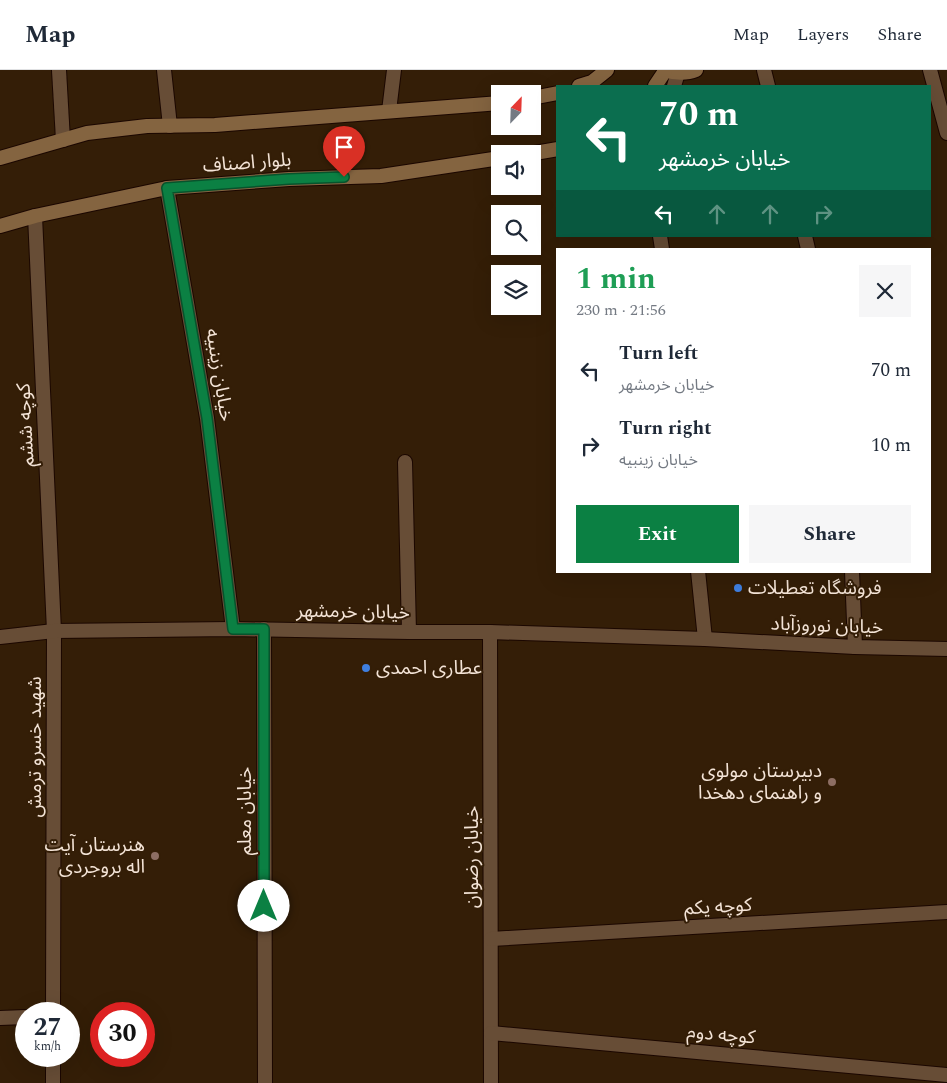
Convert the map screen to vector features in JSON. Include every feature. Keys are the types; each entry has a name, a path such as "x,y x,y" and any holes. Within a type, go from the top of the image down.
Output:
{"main road":[{"path":"582,85 592,82 607,70"},
{"path":"656,85 670,75 696,70"},
{"path":"541,96 556,93"},
{"path":"0,158 87,133 147,126 216,125 491,103"},
{"path":"541,152 556,149"},
{"name":"بلوار اصناف","path":"0,226 35,216 167,188 289,179 381,176 491,159"}],"street":[{"path":"59,70 63,140"},
{"path":"164,70 170,126"},
{"path":"389,111 394,70"},
{"path":"764,70 768,85"},
{"path":"930,70 947,133"},
{"name":"خیابان زینبیه","path":"167,188 207,418 233,629"},
{"name":"کوچه ششم","path":"35,216 54,631"},
{"path":"405,462 409,632"},
{"path":"698,573 705,639"},
{"path":"852,573 855,647"},
{"name":"خیابان خرمشهر","path":"0,638 54,631 264,629 490,632 705,639"},
{"name":"خیابان معلم","path":"264,629 265,1083"},
{"name":"شهید خسرو ترمش","path":"53,1002 54,631"},
{"name":"خیابان رضوان","path":"490,632 491,1083"},
{"name":"خیابان نوروزآباد","path":"705,639 855,647 947,649"},
{"name":"کوچه یکم","path":"491,939 947,912"},
{"path":"0,1018 15,1017"},
{"name":"کوچه دوم","path":"491,1033 947,1075"},
{"path":"53,1067 53,1083"}],"place":[{"name":"فروشگاه تعطیلات","path":"738,588"},
{"name":"عطاری احمدی","path":"366,668"},
{"name":"دبیرستان مولوی و راهنمای دهخدا","path":"832,782"},
{"name":"هنرستان آیت اله بروجردی","path":"155,856"}],"route":[{"path":"264,906 264,629 233,629 207,418 167,188 344,177"}]}
